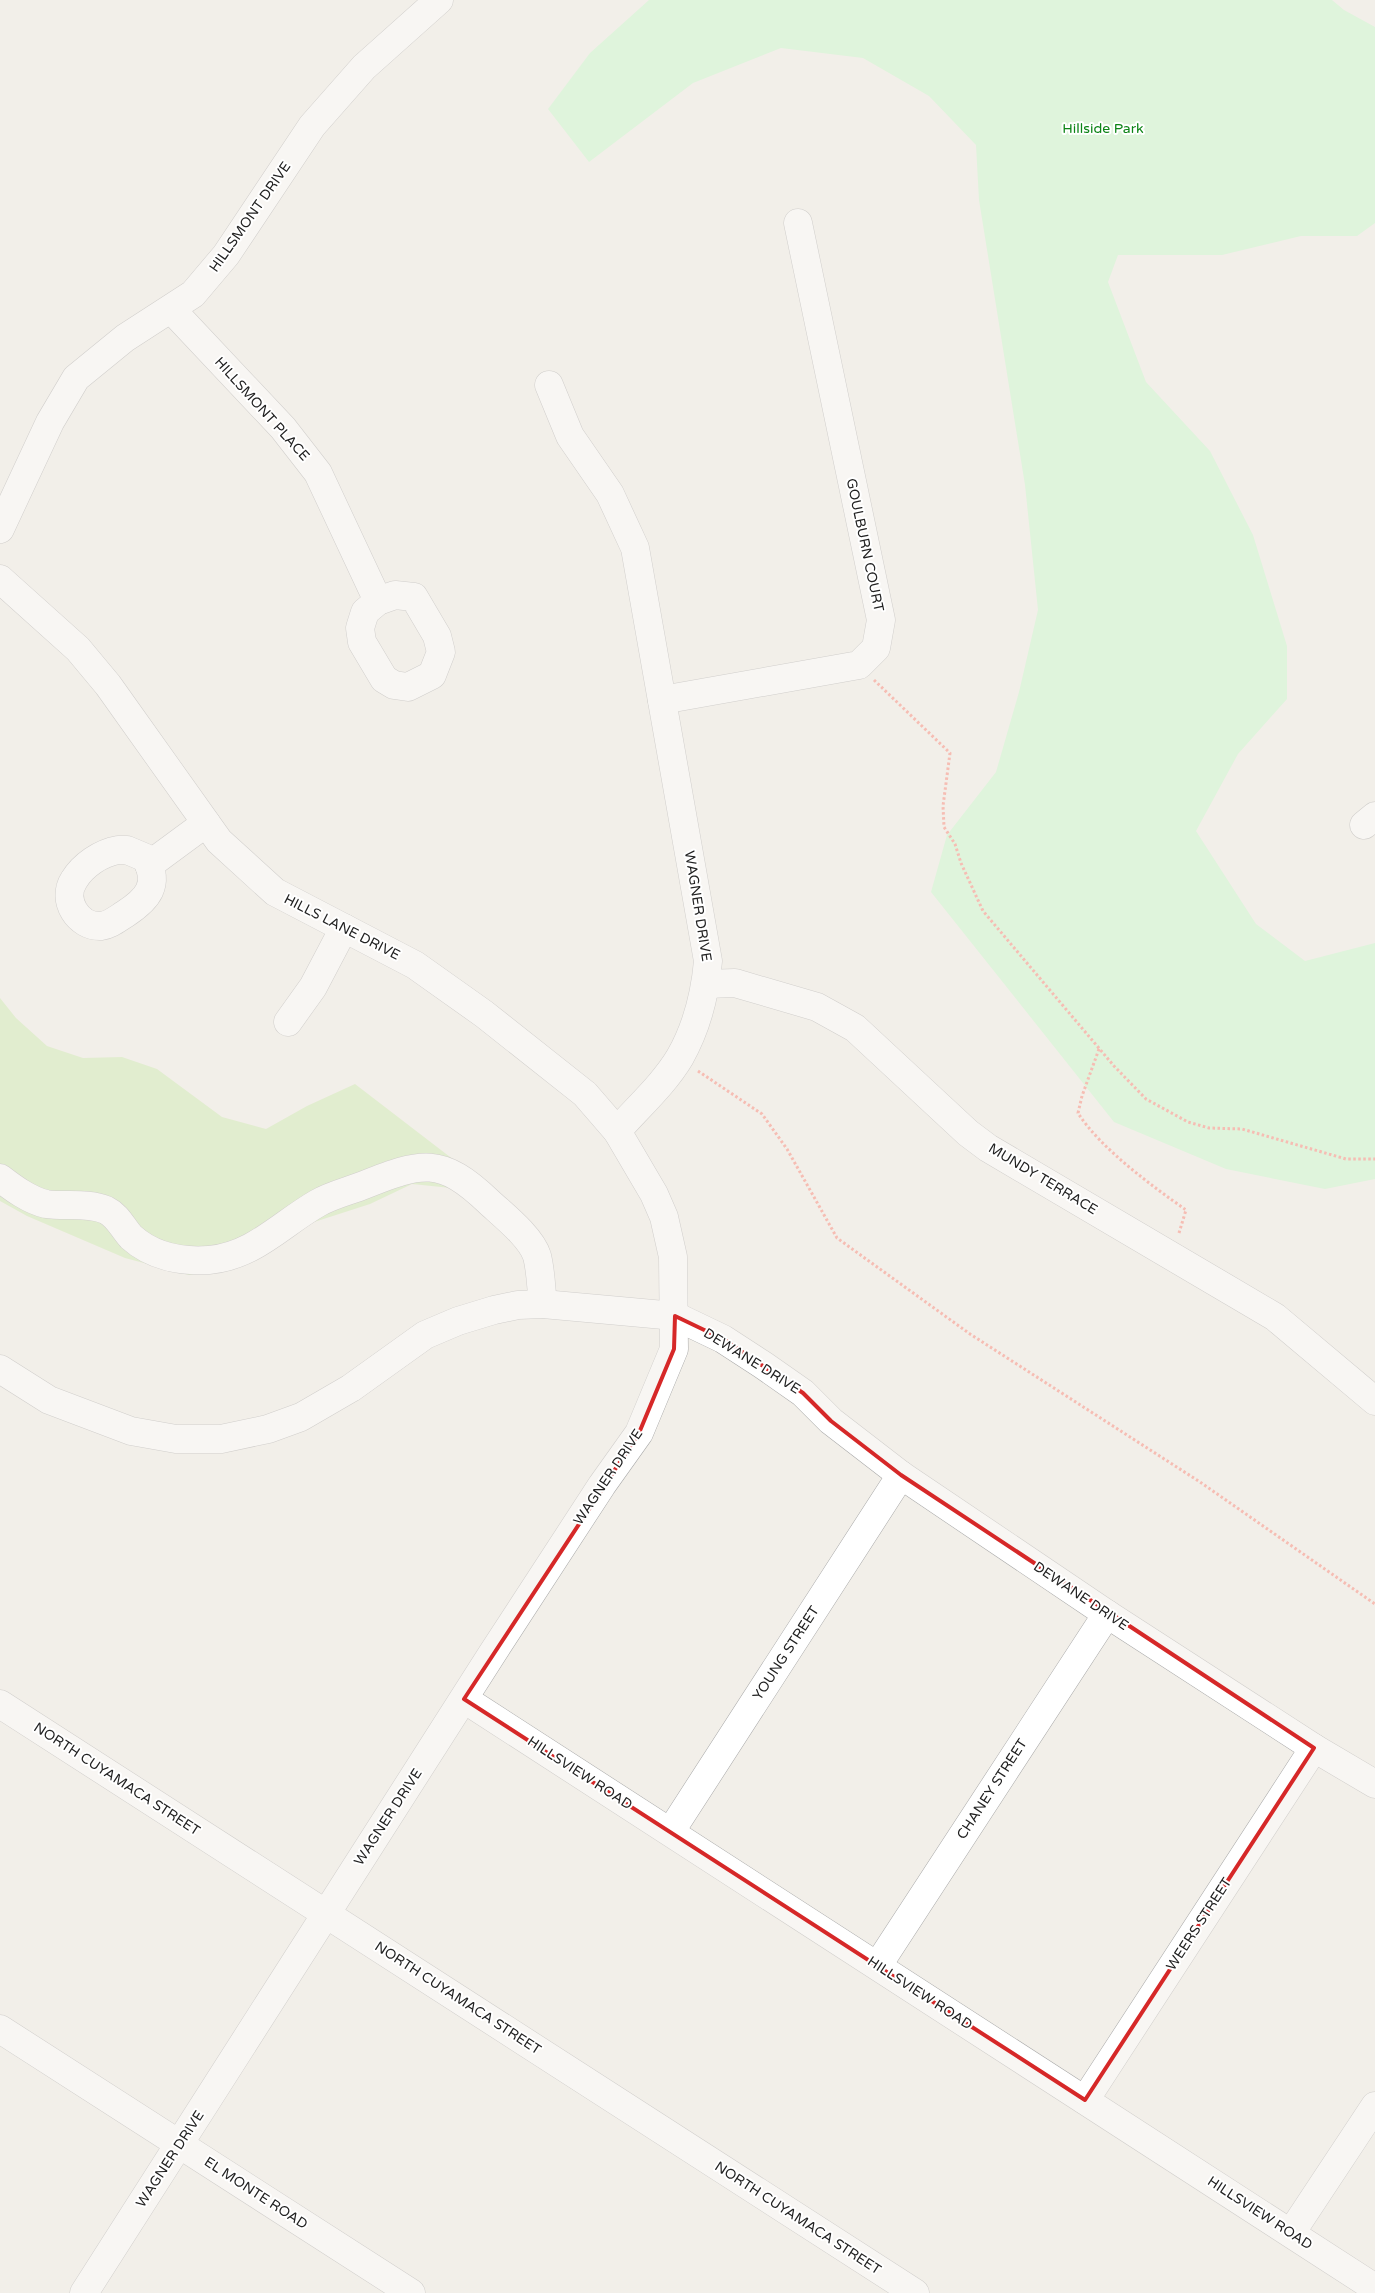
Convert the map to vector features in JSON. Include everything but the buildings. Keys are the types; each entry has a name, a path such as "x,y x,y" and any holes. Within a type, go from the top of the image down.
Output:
{"street":[{"name":"HILLSMONT DRIVE","path":"0,529 50,422 76,378 125,338 193,294 226,255 312,126 364,67 439,0"},
{"name":"GOULBURN COURT","path":"798,223 881,620 876,648 859,666"},
{"name":"HILLSMONT PLACE","path":"171,309 283,428 318,473 378,601"},
{"name":"WAGNER DRIVE","path":"84,2293 602,1485 639,1433 674,1349 673,1257 664,1218 654,1194 617,1131 679,1058 696,1024 706,984 708,961 634,548 610,494 570,436 548,384"},
{"name":"HILLS LANE DRIVE","path":"0,579 78,648 108,685 219,841 275,892 415,964 484,1014 585,1094 617,1131"},
{"path":"662,700 859,666"},
{"path":"150,865 206,823"},
{"path":"288,1022 313,987 344,928"},
{"name":"MUNDY TERRACE","path":"706,984 735,983 817,1007 855,1028 968,1134 988,1148 1275,1317 1374,1399"},
{"path":"0,1178 34,1200 46,1204 92,1206 104,1209 115,1215 131,1236 141,1244 173,1259 208,1260 226,1258 249,1248 279,1231 318,1202 384,1176 424,1166 446,1170 486,1198 525,1238 536,1254 543,1304"},
{"name":"DEWANE DRIVE","path":"0,1369 49,1400 131,1431 176,1439 221,1439 268,1429 317,1409 351,1388 410,1344 447,1325 506,1307 543,1304 675,1316 723,1339 803,1393 831,1421 901,1475 1107,1614 1314,1748 1375,1784"},
{"name":"YOUNG STREET","path":"671,1831 901,1475"},
{"name":"CHANEY STREET","path":"878,1965 1107,1614"},
{"name":"HILLSVIEW ROAD","path":"464,1699 671,1831 1375,2288"},
{"name":"NORTH CUYAMACA STREET","path":"0,1704 915,2293"},
{"name":"WEERS STREET","path":"1085,2100 1314,1748"},
{"name":"EL MONTE ROAD","path":"0,2029 411,2293"},
{"path":"1291,2233 1375,2106"}],"path":[{"path":"859,666 950,753 943,806 944,827 955,844 961,863 982,911 1099,1049 1146,1099 1188,1122 1209,1128 1242,1129 1346,1160 1375,1159"},
{"path":"1099,1049 1082,1096 1078,1114 1088,1130 1158,1190 1186,1210 1172,1256"},
{"path":"679,1058 762,1114 787,1148 837,1238 970,1334 1200,1482 1375,1604"}],"highlighted area":[{"path":"675,1316 723,1339 803,1393 831,1421 901,1475 1314,1748 1085,2100 464,1699 639,1433 674,1349"}],"green space":[{"name":"Hillside Park","path":"649,0 1332,0 1344,10 1375,27 1375,223 1357,236 1301,236 1222,255 1118,255 1108,282 1146,382 1210,451 1253,535 1287,646 1287,699 1238,754 1196,831 1256,924 1305,961 1375,943 1375,1179 1325,1189 1226,1169 1114,1122 931,892 947,835 996,772 1019,692 1038,610 1025,485 979,200 976,145 929,96 863,58 781,48 693,83 589,162 548,109 590,53"},
{"path":"0,998 16,1018 47,1046 83,1058 122,1057 157,1069 222,1117 266,1129 307,1106 355,1084 467,1170 451,1188 412,1184 370,1204 308,1224 256,1260 189,1275 125,1258 27,1216 0,1201"}]}
